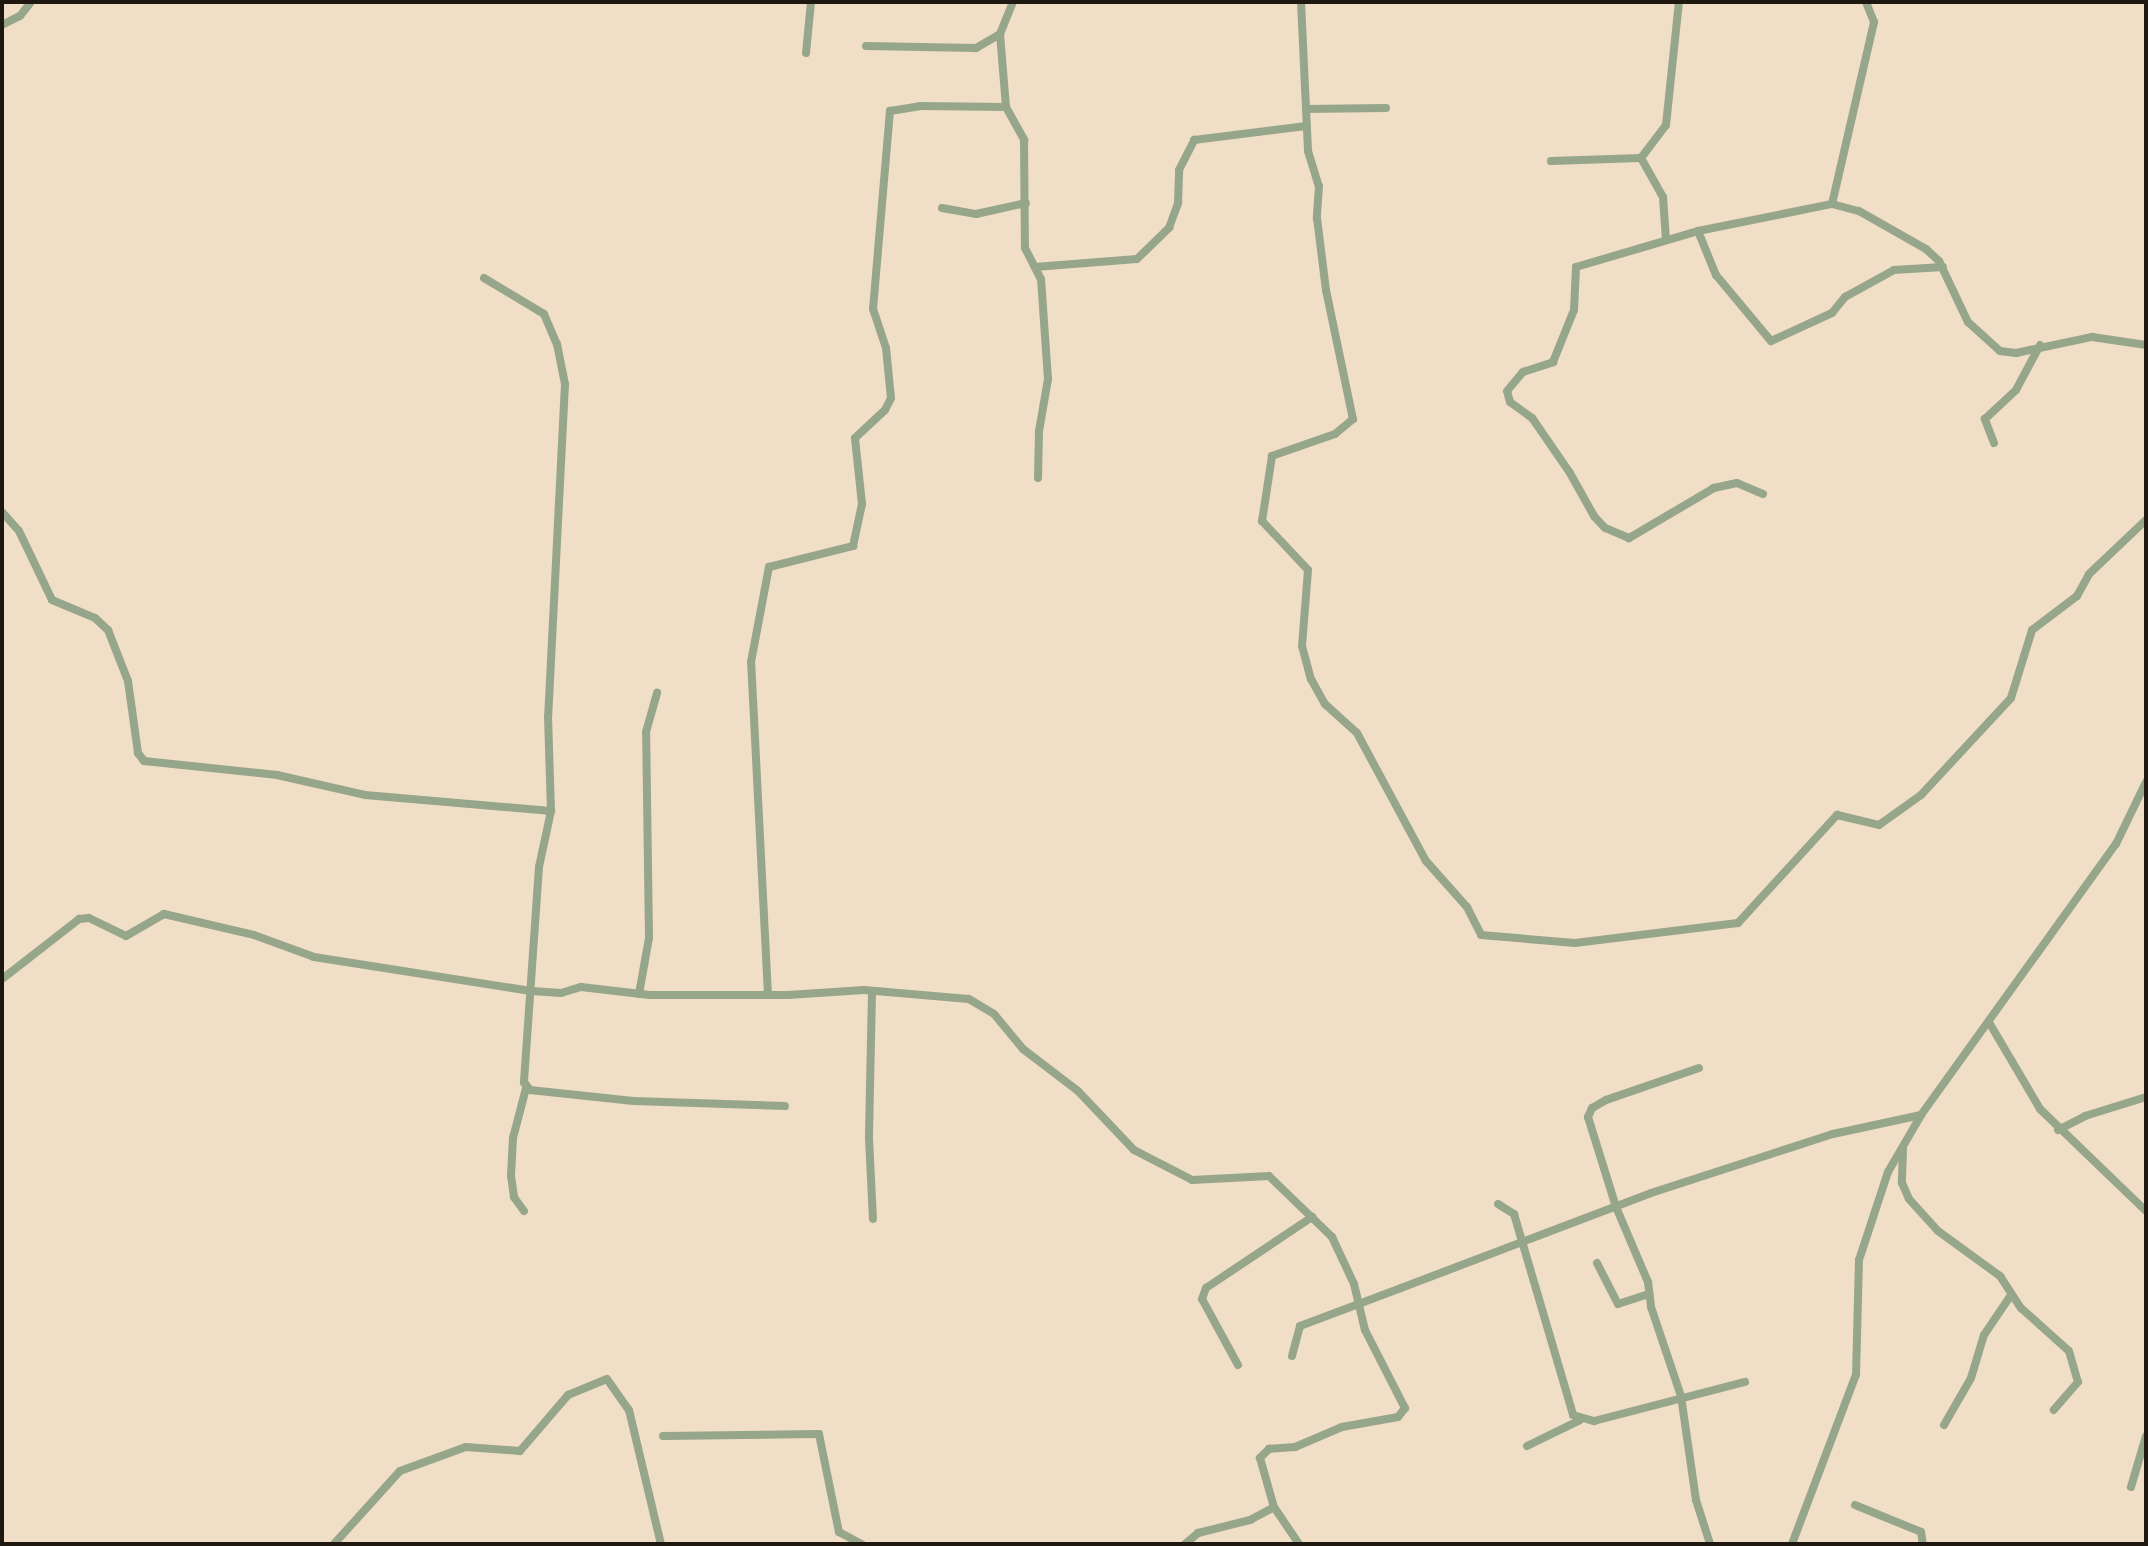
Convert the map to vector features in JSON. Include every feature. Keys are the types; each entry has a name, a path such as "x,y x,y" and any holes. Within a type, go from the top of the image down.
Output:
{"street":[{"path":"2,25 20,16 31,2"},
{"path":"806,53 811,2"},
{"path":"1013,2 1000,34 1006,107 1024,140 1025,248 1041,279 1048,379 1039,431 1038,478"},
{"path":"1301,2 1306,126 1319,186 1317,218 1326,290 1353,419 1335,434 1272,456 1262,521 1308,570 1302,646 1311,679 1325,704 1357,733 1426,861 1467,907 1481,935 1575,943 1738,923 1837,815 1879,825 1921,795 2011,698 2032,630 2077,596 2081,583 2146,520"},
{"path":"1641,158 1666,125 1679,2"},
{"path":"1832,204 1874,22 1866,2"},
{"path":"866,46 976,48 1000,34"},
{"path":"768,995 751,662 769,567 853,546 862,504 855,438 885,410 891,398 886,348 873,309 890,111 920,106 1006,107"},
{"path":"1306,109 1386,108"},
{"path":"1035,267 1137,259 1169,228 1178,203 1179,170 1194,140 1306,126"},
{"path":"1551,161 1641,158"},
{"path":"1641,158 1663,197 1666,240"},
{"path":"942,208 976,214 1026,203"},
{"path":"1763,494 1737,483 1714,488 1686,500 1641,533 1617,535 1594,516 1532,418 1510,402 1511,381 1553,362 1574,310 1576,267 1698,231 1832,204 1859,211 1911,238 1943,267 1968,322 1989,344 2016,353 2040,345 2092,337 2146,345"},
{"path":"1698,231 1716,275 1771,341 1832,313 1845,297 1894,270 1943,267"},
{"path":"484,278 544,314 557,344 565,384 548,716 551,811 539,867 532,991 526,1024 526,1088 513,1138 511,1176 514,1197 524,1211"},
{"path":"1994,443 1985,419 2016,390 2040,345"},
{"path":"2,512 19,531 52,600 95,618 108,630 128,681 138,753 144,761 277,775 365,795 551,811"},
{"path":"639,994 649,938 646,732 657,693"},
{"path":"1792,1544 1853,1388 1859,1260 1876,1200 1921,1115 1990,1024 2116,844 2146,782"},
{"path":"2,979 79,919 89,918 126,936 164,914 254,935 314,957 532,991 561,993 581,987 639,994 948,994 986,1008 1023,1049 1078,1091 1134,1150 1192,1180 1269,1176 1332,1237 1360,1304 1365,1330 1405,1408 1398,1417 1342,1427 1295,1447 1269,1449 1260,1458 1274,1507 1299,1544"},
{"path":"872,992 869,1138 873,1219"},
{"path":"1990,1024 2040,1109 2058,1130 2146,1211"},
{"path":"1699,1068 1592,1108 1589,1127 1649,1294 1681,1396 1696,1500 1710,1544"},
{"path":"526,1088 633,1101 785,1106"},
{"path":"2058,1130 2085,1116 2146,1097"},
{"path":"1292,1356 1300,1326 1616,1207 1833,1134 1921,1115"},
{"path":"1903,1144 1902,1183 1909,1199 1938,1231 2000,1276 2011,1295 2069,1351 2077,1367 2078,1382 2054,1410"},
{"path":"1498,1204 1514,1214 1520,1244 1573,1415 1580,1420"},
{"path":"1238,1365 1202,1299 1206,1288 1312,1217"},
{"path":"1597,1263 1618,1304 1649,1294"},
{"path":"1944,1425 1971,1378 1984,1335 2011,1295"},
{"path":"334,1544 400,1471 466,1447 520,1451 568,1395 607,1379 629,1410 661,1544"},
{"path":"1527,1446 1580,1420 1594,1421 1681,1396 1745,1382"},
{"path":"663,1436 819,1434 839,1532 862,1544"},
{"path":"2131,1487 2146,1436"},
{"path":"1855,1505 1921,1532 1923,1544"},
{"path":"1185,1544 1198,1533 1250,1520 1274,1507"}]}
